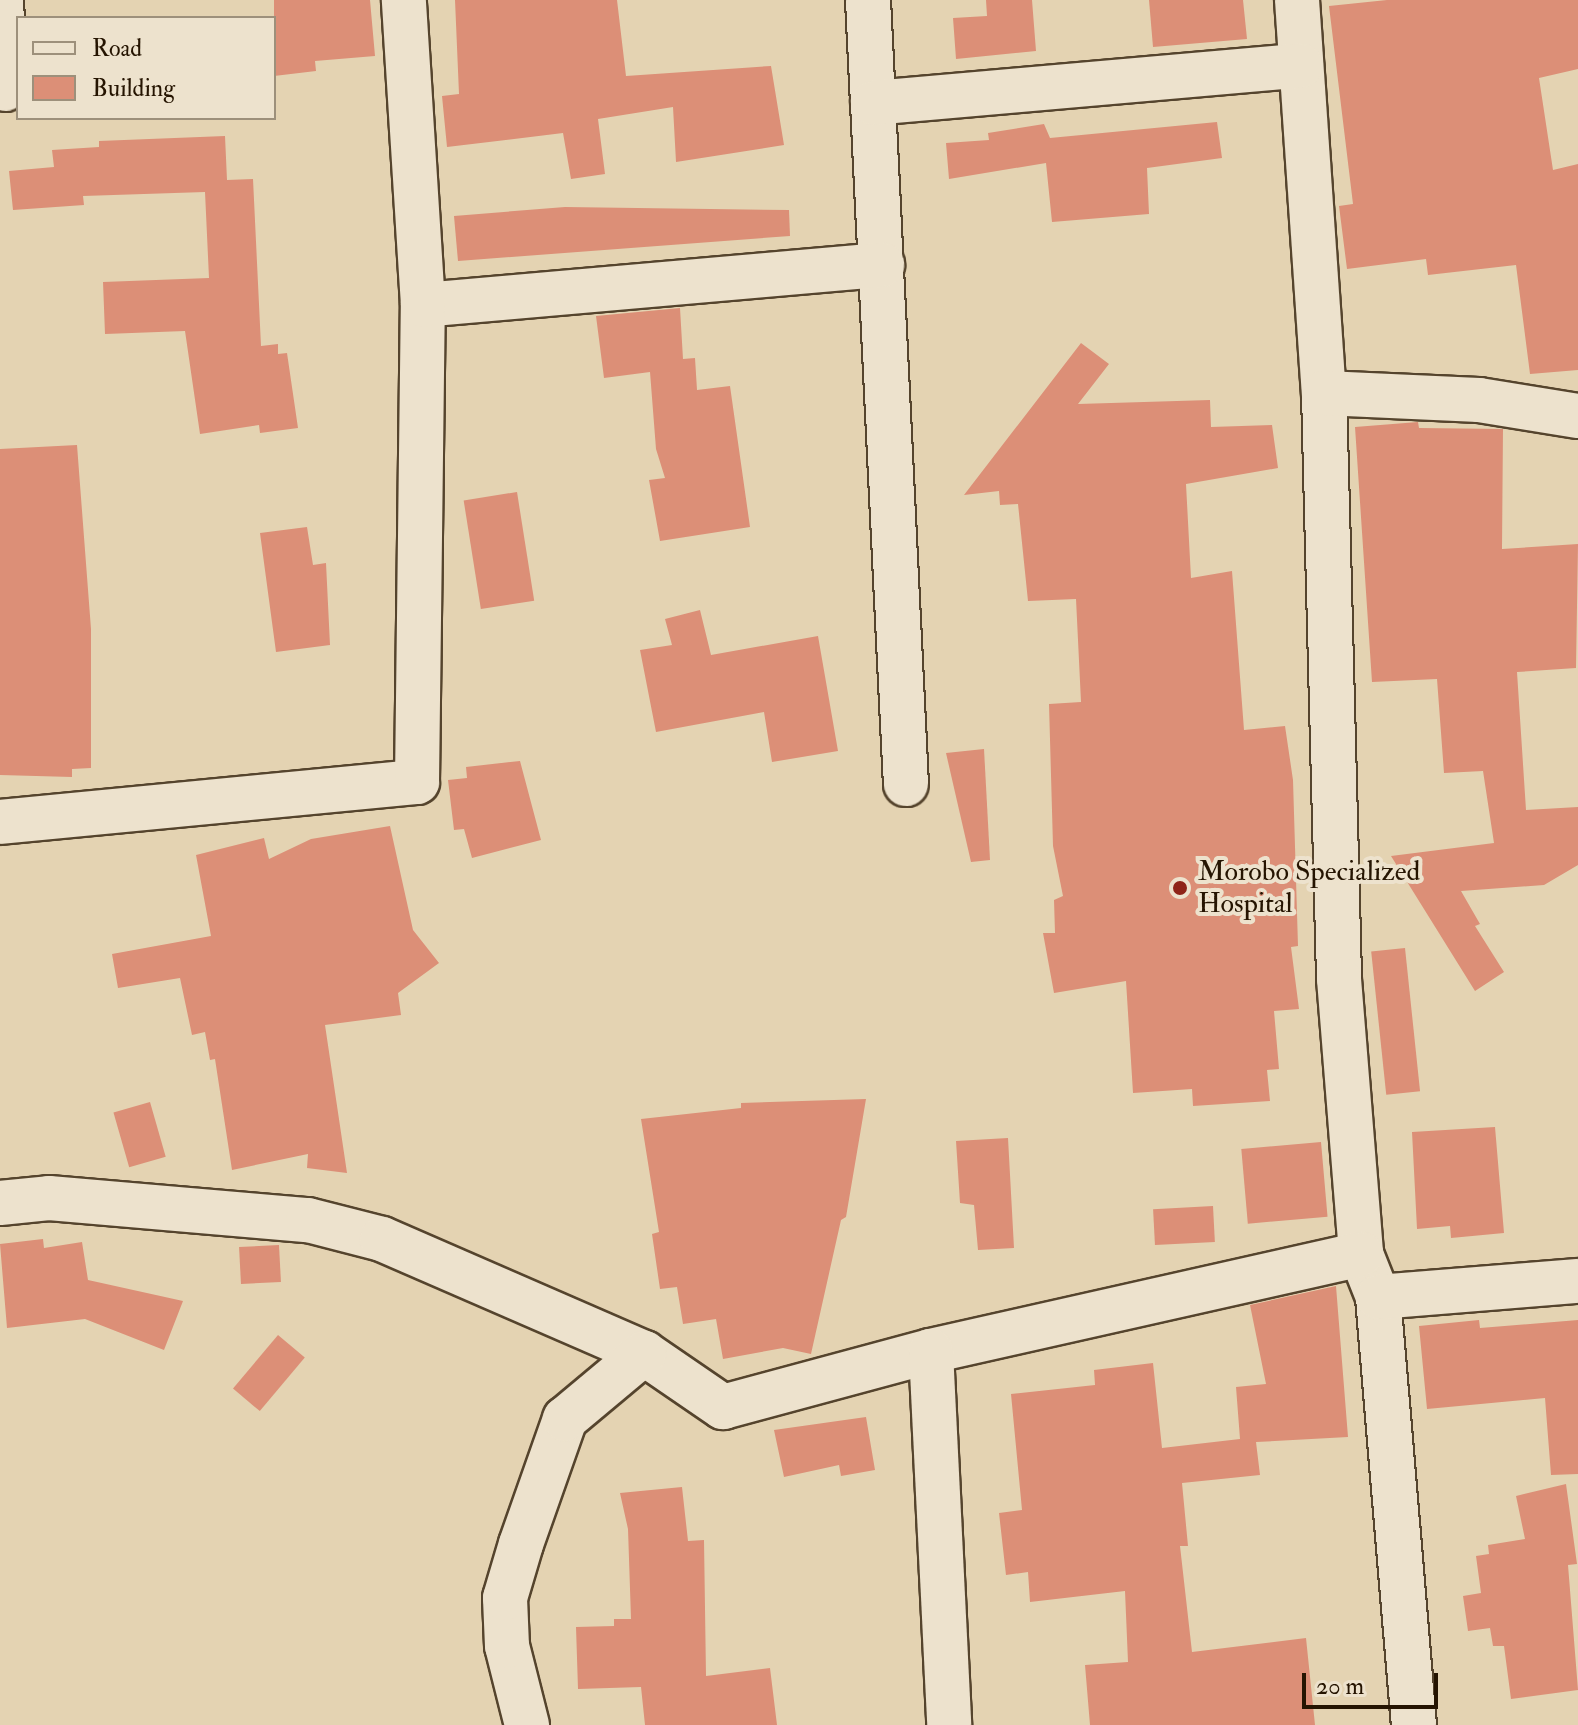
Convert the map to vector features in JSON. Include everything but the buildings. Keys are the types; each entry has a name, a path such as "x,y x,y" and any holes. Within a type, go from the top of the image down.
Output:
{"street":[{"path":"1,0 5,89"},
{"path":"0,822 417,782 423,305 404,0"},
{"path":"868,0 906,784"},
{"path":"1297,0 1324,393 1339,979 1361,1254 1378,1297 1414,1725"},
{"path":"873,103 1300,66"},
{"path":"423,305 882,265"},
{"path":"1324,393 1479,400 1578,416"},
{"path":"0,1203 49,1198 308,1220 382,1239 644,1353 723,1407 931,1351 1361,1254"},
{"path":"1378,1297 1578,1281"},
{"path":"931,1351 949,1725"},
{"path":"527,1725 507,1646 505,1598 521,1544 565,1419 644,1353"}],"place":[{"name":"Morobo Specialized Hospital","path":"1180,888"}]}
